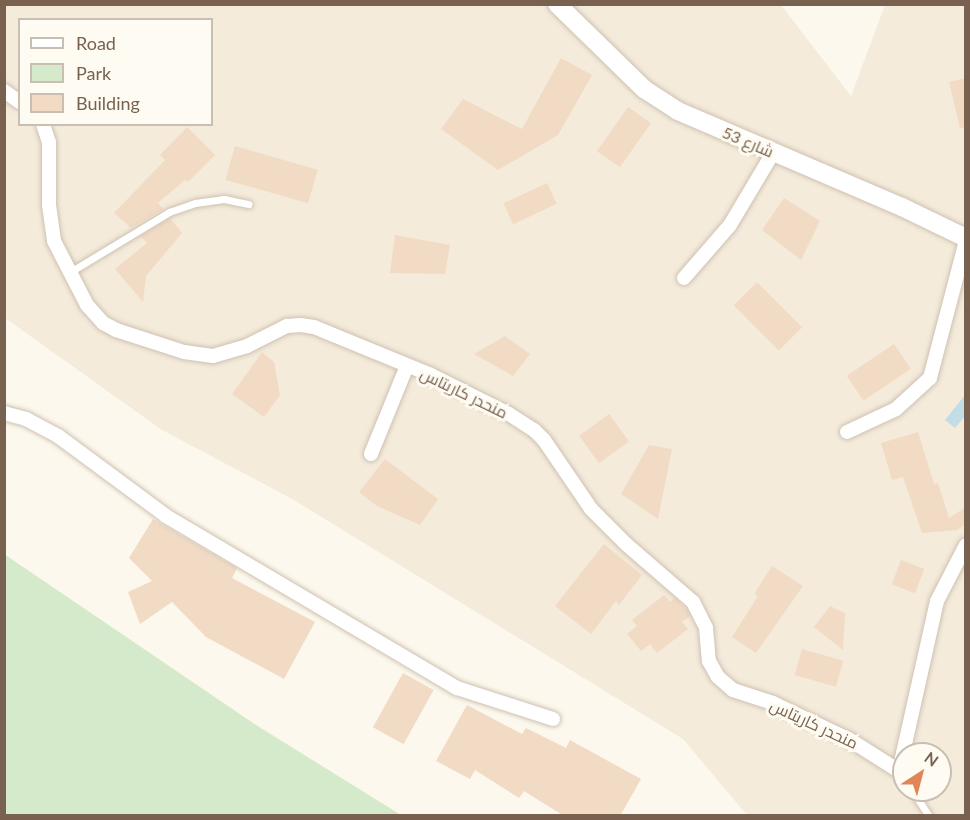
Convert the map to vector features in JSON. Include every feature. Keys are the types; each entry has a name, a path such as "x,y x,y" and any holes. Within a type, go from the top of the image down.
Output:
{"street":[{"name":"شارع 53","path":"557,4 658,99 678,111 902,207 966,239"},
{"path":"4,91 18,101"},
{"name":"منحدر كاريتاس","path":"44,126 49,142 50,219 54,241 87,305 103,323 116,330 184,352 213,356 230,352 287,326 314,327 465,391 534,430 591,509 626,544 693,602 706,628 712,669 733,690 773,703 828,728 870,752 892,768"},
{"path":"684,278 730,225 773,153"},
{"path":"847,432 896,409 930,378 966,239"},
{"path":"370,454 407,366"},
{"path":"4,413 26,419 58,436 166,516 457,688 553,719"},
{"path":"908,742 937,601 966,545"}],"lane":[{"path":"70,272 169,212 195,203 224,199 248,204"},
{"path":"920,802 929,816"}],"shaded area":[{"path":"5,5 781,5 851,96 885,5 965,5 965,815 747,815 683,739 294,500 162,430 5,318"}],"green space":[{"path":"4,554 256,725 401,815 5,815"}],"water":[{"path":"965,395 965,416 955,428 945,420"}],"building":[{"path":"561,58 592,75 558,135 498,170 441,129 463,99 522,129"},
{"path":"966,78 966,127 960,128 949,82"},
{"path":"628,107 651,123 620,167 597,151"},
{"path":"187,127 215,155 188,182 185,180 158,203 163,209 131,228 114,213 165,160 160,155"},
{"path":"235,146 318,170 308,203 225,180"},
{"path":"547,183 557,204 513,224 503,203"},
{"path":"784,198 820,221 801,260 762,230"},
{"path":"170,218 182,233 146,276 143,302 115,269 147,243 140,236"},
{"path":"395,235 450,245 445,274 390,273"},
{"path":"757,282 802,327 779,351 734,305"},
{"path":"505,336 530,354 513,376 474,354"},
{"path":"894,344 911,369 864,401 847,376"},
{"path":"262,352 274,362 280,395 264,417 232,394"},
{"path":"609,414 629,442 599,463 579,436"},
{"path":"918,432 934,484 938,483 949,518 966,507 966,524 957,530 922,533 903,477 892,480 881,443"},
{"path":"649,445 672,449 658,519 621,494"},
{"path":"385,459 438,499 420,525 377,506 359,492"},
{"path":"153,519 237,568 232,578 315,622 284,679 206,637 172,602 140,624 128,592 152,581 129,558"},
{"path":"604,544 642,575 619,605 616,601 591,634 555,606"},
{"path":"901,560 924,569 915,593 892,584"},
{"path":"772,566 803,586 756,653 732,637 758,596 754,594"},
{"path":"664,595 670,602 675,598 687,610 690,616 682,622 688,629 657,653 650,644 641,651 627,634 637,626 632,620"},
{"path":"830,606 845,613 843,650 814,627"},
{"path":"802,649 843,661 836,687 795,675"},
{"path":"403,673 434,690 404,744 373,727"},
{"path":"467,705 522,734 526,728 566,748 570,740 641,779 620,816 564,816 524,791 519,798 475,770 470,779 436,761"}]}
